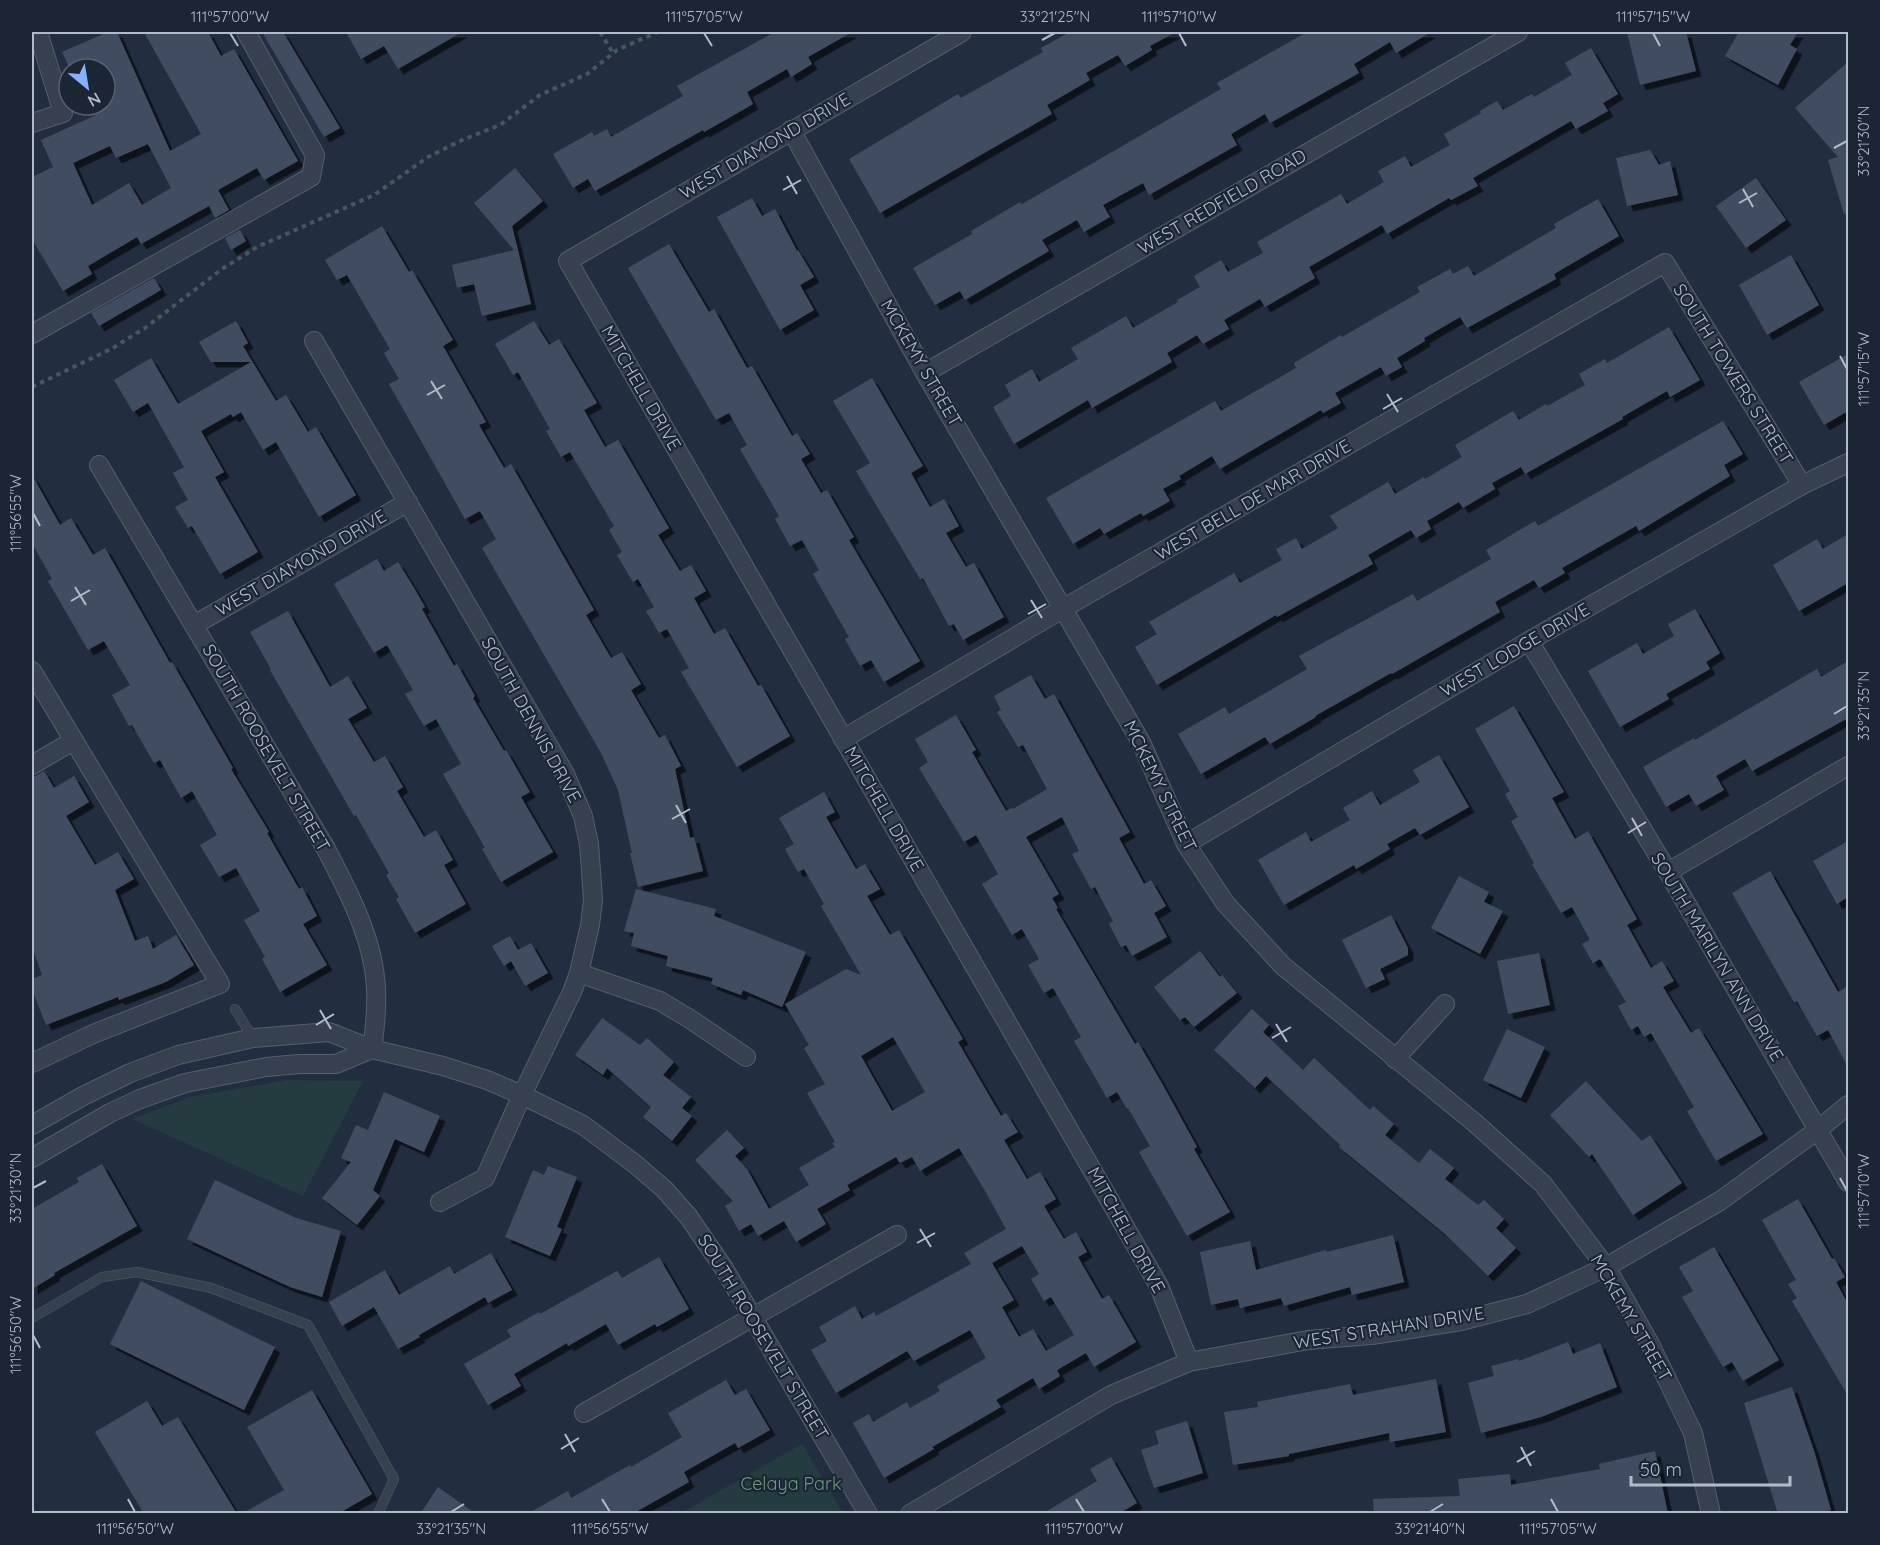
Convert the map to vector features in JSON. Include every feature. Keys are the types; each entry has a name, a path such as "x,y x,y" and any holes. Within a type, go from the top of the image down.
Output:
{"street":[{"path":"32,123 63,113 38,32"},
{"path":"32,334 311,177 315,155 246,32"},
{"name":"WEST DIAMOND DRIVE","path":"568,261 962,32"},
{"name":"WEST REDFIELD ROAD","path":"926,373 1518,32"},
{"name":"MCKEMY STREET","path":"791,130 926,373 1141,742 1186,844 1225,903 1282,966 1476,1123 1543,1184 1606,1267 1650,1344 1693,1433 1711,1514"},
{"name":"MITCHELL DRIVE","path":"568,261 1159,1286 1189,1362"},
{"name":"WEST BELL DE MAR DRIVE","path":"843,739 1064,608 1665,263"},
{"name":"SOUTH TOWERS STREET","path":"1665,263 1802,486"},
{"name":"SOUTH DENNIS DRIVE","path":"314,341 552,752 575,795 583,816 589,844 593,900 590,925 572,992 485,1178 440,1202"},
{"name":"WEST LODGE DRIVE","path":"1186,844 1529,641 1802,486 1848,463"},
{"name":"SOUTH ROOSEVELT STREET","path":"99,465 343,881 364,928 372,963 376,988 376,1022 372,1049"},
{"name":"WEST DIAMOND DRIVE","path":"194,625 408,502"},
{"name":"SOUTH MARILYN ANN DRIVE","path":"1529,641 1668,872 1848,1182"},
{"path":"32,671 220,984 93,1034 32,1063"},
{"path":"32,765 73,741"},
{"path":"1668,872 1848,766"},
{"path":"579,972 660,1001 746,1057"},
{"path":"1395,1059 1445,1004"},
{"path":"32,1125 130,1073 178,1055 253,1038 329,1032 372,1049 487,1080 522,1095"},
{"path":"32,1158 110,1113 140,1099 185,1083 266,1067 336,1064 372,1049"},
{"name":"SOUTH ROOSEVELT STREET","path":"522,1095 583,1125 664,1189 688,1216 726,1270 868,1514"},
{"name":"WEST STRAHAN DRIVE","path":"910,1514 1111,1395 1189,1362 1308,1340 1372,1335 1461,1321 1527,1304 1606,1267 1720,1201 1848,1105"},
{"path":"584,1413 897,1235"}],"lane":[{"path":"235,1009 253,1038"},
{"path":"32,1318 102,1277 137,1272 211,1288 308,1325 394,1479 378,1514"}],"path":[{"path":"600,32 613,53"},
{"path":"32,387 113,348 145,328 222,269 257,247 374,195 428,157 500,125 540,95 587,74 613,53 658,32"}],"green space":[{"path":"288,1080 363,1081 303,1196 132,1119 190,1097"},
{"name":"Celaya Park","path":"802,1444 843,1513 681,1513"}],"building":[{"path":"108,32 117,32 170,151 201,134 144,32 208,32 221,56 234,49 298,161 264,180 257,168 218,190 229,210 215,218 209,206 141,244 137,237 88,266 92,274 63,291 32,239 32,177 53,167 41,140 92,117 117,117 117,57 64,57 62,52","holes":["148,144 171,188 142,205 129,183 92,205 73,163 110,146 116,158"]},
{"path":"262,32 283,32 340,128 324,137"},
{"path":"346,32 462,32 398,69 384,46 361,59"},
{"path":"775,32 852,32 808,57 812,64 791,77 787,69 747,92 753,104 704,132 703,130 595,191 588,179 573,188 553,154 592,132 594,136 607,129 611,137 683,96 677,86"},
{"path":"1070,32 1176,32 1150,46 1152,50 1125,66 1118,55 1086,73 1090,80 1047,105 1052,114 880,213 849,159 958,94 961,98 1043,52 1041,48"},
{"path":"1307,32 1431,32 1396,53 1390,42 1354,64 1359,73 1270,123 1265,114 1231,134 1237,145 1149,195 1143,183 1103,205 1110,217 1084,232 1077,220 1042,240 1049,251 965,300 960,291 935,305 913,268 972,234 971,231 1020,202 1022,204 1221,89 1217,83"},
{"path":"1627,32 1686,32 1696,71 1640,85"},
{"path":"1739,32 1798,32 1790,45 1797,49 1778,85 1725,56"},
{"path":"1591,48 1618,94 1603,103 1608,111 1576,129 1571,121 1473,178 1478,186 1451,200 1449,198 1387,234 1382,225 1309,267 1315,278 1265,307 1260,299 1224,320 1229,329 1203,344 1197,335 1167,353 1172,362 1092,408 1088,400 1014,444 993,407 1011,396 1005,385 1032,369 1039,382 1078,359 1071,348 1126,316 1133,328 1200,287 1194,276 1221,260 1228,272 1263,253 1257,242 1341,194 1347,204 1384,182 1378,171 1405,156 1411,167 1450,145 1444,134 1497,101 1503,110 1532,94 1534,97 1572,75 1565,63"},
{"path":"1848,62 1848,213 1844,214 1828,160 1838,157 1795,108"},
{"path":"1650,150 1659,165 1670,161 1678,195 1627,206 1616,158"},
{"path":"515,168 543,201 512,226 531,304 482,316 474,284 457,288 452,265 514,250 474,203"},
{"path":"1756,178 1786,220 1746,248 1716,206"},
{"path":"752,198 762,216 775,209 797,251 814,277 800,285 814,310 780,330 717,217"},
{"path":"1598,199 1619,236 1554,274 1556,279 1467,328 1460,317 1424,338 1425,341 1397,358 1402,367 1386,376 1381,367 1335,393 1341,403 1323,413 1321,410 1220,469 1212,456 1179,476 1181,479 1163,489 1170,501 1143,516 1141,513 1104,534 1100,528 1073,544 1046,498 1215,401 1221,411 1296,368 1294,363 1420,292 1417,287 1450,269 1453,274 1468,266 1474,276 1556,228 1554,224"},
{"path":"382,226 409,272 412,270 453,340 443,346 486,422 479,425 504,468 511,464 594,610 586,615 611,658 622,652 641,684 631,690 659,738 665,735 681,766 675,769 690,838 694,837 703,871 638,887 618,790 601,753 482,548 496,539 480,511 465,519 389,384 399,379 384,353 390,349 347,275 337,280 325,260"},
{"path":"240,230 246,241 231,250 225,238"},
{"path":"669,244 709,312 714,309 747,368 752,366 792,436 797,433 810,454 801,459 821,493 827,490 854,537 849,540 920,661 884,682 871,660 860,666 845,639 849,637 813,574 819,570 802,540 790,546 775,519 779,516 740,449 747,445 729,413 716,420 628,268"},
{"path":"1791,255 1819,305 1767,335 1739,285"},
{"path":"154,278 161,290 99,326 91,313"},
{"path":"236,321 248,343 243,346 276,401 286,395 308,432 316,427 356,495 319,517 276,442 263,450 241,412 233,417 231,414 201,431 224,472 215,477 258,552 220,574 192,526 188,528 175,507 188,500 173,473 184,467 148,403 133,412 114,380 151,358 178,404 251,362 211,362 199,342"},
{"path":"534,321 549,345 559,339 597,403 584,410 605,447 618,440 669,528 658,535 680,571 691,565 706,591 694,598 714,634 725,628 790,736 737,767 681,672 689,668 667,629 659,633 646,611 654,607 638,579 633,582 617,555 622,552 609,530 614,526 570,452 561,457 546,431 550,429 518,372 513,375 495,344"},
{"path":"1669,327 1700,380 1670,397 1667,391 1622,417 1623,419 1525,474 1521,467 1492,483 1495,489 1463,508 1459,502 1427,521 1431,529 1416,538 1411,530 1368,555 1373,564 1277,617 1276,615 1157,685 1135,647 1157,634 1149,622 1234,573 1240,583 1282,560 1276,549 1296,538 1302,549 1338,528 1330,516 1388,482 1395,494 1424,477 1425,479 1462,457 1455,445 1513,411 1519,420 1546,404 1547,406 1585,385 1579,374 1605,359 1607,363"},
{"path":"1848,354 1848,411 1824,425 1799,382"},
{"path":"872,378 923,466 911,473 930,507 944,499 959,526 946,533 966,567 974,563 1004,617 963,640 954,624 949,626 923,578 920,579 856,471 870,463 833,401"},
{"path":"1723,421 1743,454 1724,465 1730,476 1639,531 1636,526 1562,568 1565,573 1539,588 1534,580 1495,602 1500,612 1315,716 1270,744 1265,737 1201,774 1178,734 1225,707 1229,714 1307,669 1299,656 1413,594 1417,601 1491,559 1486,550 1535,521 1538,526"},
{"path":"32,475 60,525 71,518 93,555 105,548 233,768 231,769 269,832 267,833 299,889 302,887 317,916 303,924 327,965 280,992 262,959 265,957 244,920 260,911 236,868 219,877 200,845 217,835 192,791 181,798 160,760 154,763 132,725 129,726 112,695 130,685 104,641 88,650 48,581 52,579 32,543"},
{"path":"1848,534 1848,583 1799,611 1773,565 1817,539 1823,549"},
{"path":"377,559 384,571 398,562 425,607 422,609 454,666 457,664 475,696 473,698 530,792 521,797 553,852 501,882 482,849 485,848 443,774 461,764 436,719 424,726 405,694 413,690 387,645 374,653 334,584"},
{"path":"1695,609 1720,653 1706,662 1710,669 1666,694 1669,699 1620,727 1588,671 1637,643 1643,654 1674,636 1668,624"},
{"path":"288,611 330,687 348,676 367,708 348,719 374,762 385,756 403,787 397,791 424,837 436,830 453,860 444,865 466,904 415,933 396,899 399,897 386,875 389,873 356,815 354,816 250,632"},
{"path":"1848,661 1848,718 1752,771 1745,759 1716,776 1724,790 1696,806 1689,794 1666,807 1643,767 1694,738 1695,740 1817,669 1821,677"},
{"path":"1031,675 1045,699 1054,694 1130,832 1119,838 1144,884 1151,880 1166,906 1154,913 1167,937 1132,956 1126,945 1121,947 1109,924 1113,921 1095,887 1091,889 1072,854 1079,851 1062,817 1026,837 1059,894 1052,898 1058,908 1056,909 1135,1044 1138,1042 1164,1087 1197,1147 1194,1149 1230,1212 1187,1236 1139,1152 1150,1146 1128,1108 1117,1092 1107,1098 1074,1041 1081,1037 1053,988 1044,993 1028,965 1039,959 1022,929 1012,935 982,884 998,874 976,835 964,842 919,768 928,762 915,739 956,715 976,750 972,752 1006,811 1047,789 1023,745 1018,747 997,712 1001,710 994,696"},
{"path":"1514,706 1564,792 1552,798 1575,839 1588,831 1637,919 1627,925 1651,968 1662,961 1674,981 1663,987 1691,1033 1699,1028 1763,1134 1716,1161 1687,1111 1694,1107 1651,1033 1644,1037 1638,1026 1631,1030 1618,1006 1626,1002 1600,959 1593,963 1582,944 1590,940 1572,907 1561,913 1532,864 1534,863 1511,821 1518,817 1505,794 1510,791 1475,729"},
{"path":"1439,755 1469,807 1420,835 1415,828 1387,844 1390,849 1356,869 1354,865 1284,905 1258,860 1306,832 1311,842 1350,820 1343,808 1372,791 1380,805 1420,782 1413,770"},
{"path":"44,771 54,788 74,776 89,802 66,816 95,865 118,852 134,879 115,890 135,941 148,936 153,949 176,935 194,965 166,982 119,1000 118,997 46,1025 32,989 32,979 42,975 32,947 32,778"},
{"path":"824,792 835,812 826,817 856,869 865,864 880,889 867,896 890,935 899,930 963,1039 958,1042 1001,1116 1006,1113 1018,1132 1004,1140 1027,1179 1040,1172 1056,1199 1044,1206 1064,1239 1076,1232 1087,1252 1078,1257 1102,1299 1109,1295 1136,1342 1094,1367 1086,1353 1057,1370 1060,1376 1039,1389 1033,1378 996,1400 1001,1407 884,1478 853,1423 869,1414 873,1422 907,1402 910,1408 940,1391 937,1386 986,1358 970,1330 914,1361 907,1351 836,1393 811,1350 827,1341 819,1327 855,1306 862,1319 874,1312 876,1316 971,1264 964,1253 1006,1229 959,1148 920,1171 912,1157 900,1163 896,1157 847,1185 850,1190 817,1209 826,1224 796,1242 784,1221 758,1236 751,1224 739,1231 725,1206 733,1201 695,1160 727,1130 744,1148 735,1156 747,1169 769,1209 809,1185 799,1168 835,1147 832,1143 835,1142 807,1093 825,1084 804,1048 809,1045 785,1004 846,969 861,975 821,906 824,904 804,869 798,872 785,849 794,844 779,818","holes":["893,1037 925,1092 892,1111 861,1056","1022,1246 1039,1274 1031,1279 1044,1301 1051,1297 1074,1335 1046,1351 1033,1329 1019,1337 1002,1307 1014,1300 992,1263"]},
{"path":"1848,841 1848,897 1837,904 1813,861"},
{"path":"1770,871 1838,992 1848,986 1848,1067 1828,1030 1817,1036 1797,1001 1794,1002 1732,893"},
{"path":"1459,876 1489,892 1484,902 1503,911 1480,954 1431,928"},
{"path":"636,889 716,909 714,916 806,952 782,1007 743,990 741,995 711,984 713,978 666,966 668,956 631,946 634,933 624,931"},
{"path":"1391,915 1408,948 1408,955 1380,969 1385,979 1366,988 1342,940"},
{"path":"510,936 518,950 531,943 548,973 525,986 511,961 504,966 492,946"},
{"path":"1200,951 1220,977 1222,975 1237,993 1194,1027 1185,1017 1180,1020 1154,987"},
{"path":"1539,953 1550,1005 1508,1014 1497,961"},
{"path":"1252,1009 1269,1025 1263,1032 1303,1070 1314,1058 1370,1110 1373,1106 1394,1124 1385,1135 1419,1163 1430,1149 1454,1168 1445,1179 1478,1205 1484,1200 1504,1219 1496,1228 1516,1248 1488,1276 1445,1234 1339,1147 1340,1145 1266,1076 1255,1088 1214,1050"},
{"path":"602,1018 640,1045 647,1038 674,1062 663,1075 691,1097 682,1108 692,1116 672,1141 643,1117 651,1107 607,1068 603,1075 575,1055"},
{"path":"1507,1029 1545,1047 1521,1098 1483,1080"},
{"path":"1586,1081 1642,1141 1650,1135 1682,1183 1633,1215 1592,1154 1589,1157 1550,1115"},
{"path":"384,1092 440,1116 424,1152 395,1139 373,1190 380,1196 357,1225 322,1198 351,1162 341,1158 356,1125 368,1130"},
{"path":"102,1164 137,1226 54,1273 55,1275 32,1289 32,1209 79,1182 77,1178"},
{"path":"548,1166 577,1177 557,1227 562,1229 550,1256 505,1237 533,1170 544,1175"},
{"path":"215,1180 296,1218 341,1231 322,1297 290,1287 187,1239"},
{"path":"1798,1199 1832,1259 1834,1258 1845,1277 1836,1282 1848,1304 1848,1396 1792,1301 1797,1298 1788,1284 1796,1280 1762,1220"},
{"path":"1393,1235 1404,1282 1352,1295 1350,1287 1284,1306 1281,1298 1240,1308 1238,1299 1211,1305 1200,1252 1250,1241 1256,1270 1326,1250 1327,1252"},
{"path":"1714,1247 1779,1360 1743,1381 1732,1362 1723,1367 1682,1297 1693,1291 1679,1267"},
{"path":"491,1253 512,1290 488,1303 485,1297 398,1349 374,1307 342,1326 329,1302 385,1270 399,1295 450,1266 454,1274"},
{"path":"659,1257 689,1309 657,1327 655,1324 618,1345 606,1324 568,1346 567,1343 514,1374 521,1386 488,1405 464,1364 511,1337 507,1330 539,1312 540,1314 617,1271 622,1278"},
{"path":"141,1281 275,1347 244,1410 110,1344"},
{"path":"1568,1342 1573,1354 1600,1343 1617,1387 1541,1417 1481,1433 1468,1383 1494,1376 1491,1366 1518,1359 1519,1361"},
{"path":"1436,1379 1446,1432 1390,1442 1389,1433 1289,1454 1289,1456 1233,1465 1224,1412 1258,1407 1257,1402 1350,1384 1353,1395"},
{"path":"726,1380 735,1395 746,1389 770,1430 738,1448 735,1443 684,1472 689,1482 632,1514 527,1514 568,1491 571,1498 682,1437 668,1413"},
{"path":"1792,1387 1831,1510 1817,1514 1778,1514 1744,1403"},
{"path":"312,1390 372,1494 338,1514 241,1514 284,1490 247,1427"},
{"path":"147,1401 162,1426 178,1417 237,1514 144,1514 95,1432"},
{"path":"1187,1421 1203,1473 1154,1488 1141,1450 1159,1444 1155,1431"},
{"path":"1655,1451 1668,1514 1374,1514 1373,1499 1460,1496 1458,1479 1510,1474 1511,1485 1600,1469 1599,1464"},
{"path":"1111,1457 1137,1503 1118,1514 1042,1514 1097,1481 1090,1469"},
{"path":"438,1487 476,1514 420,1514"}]}
